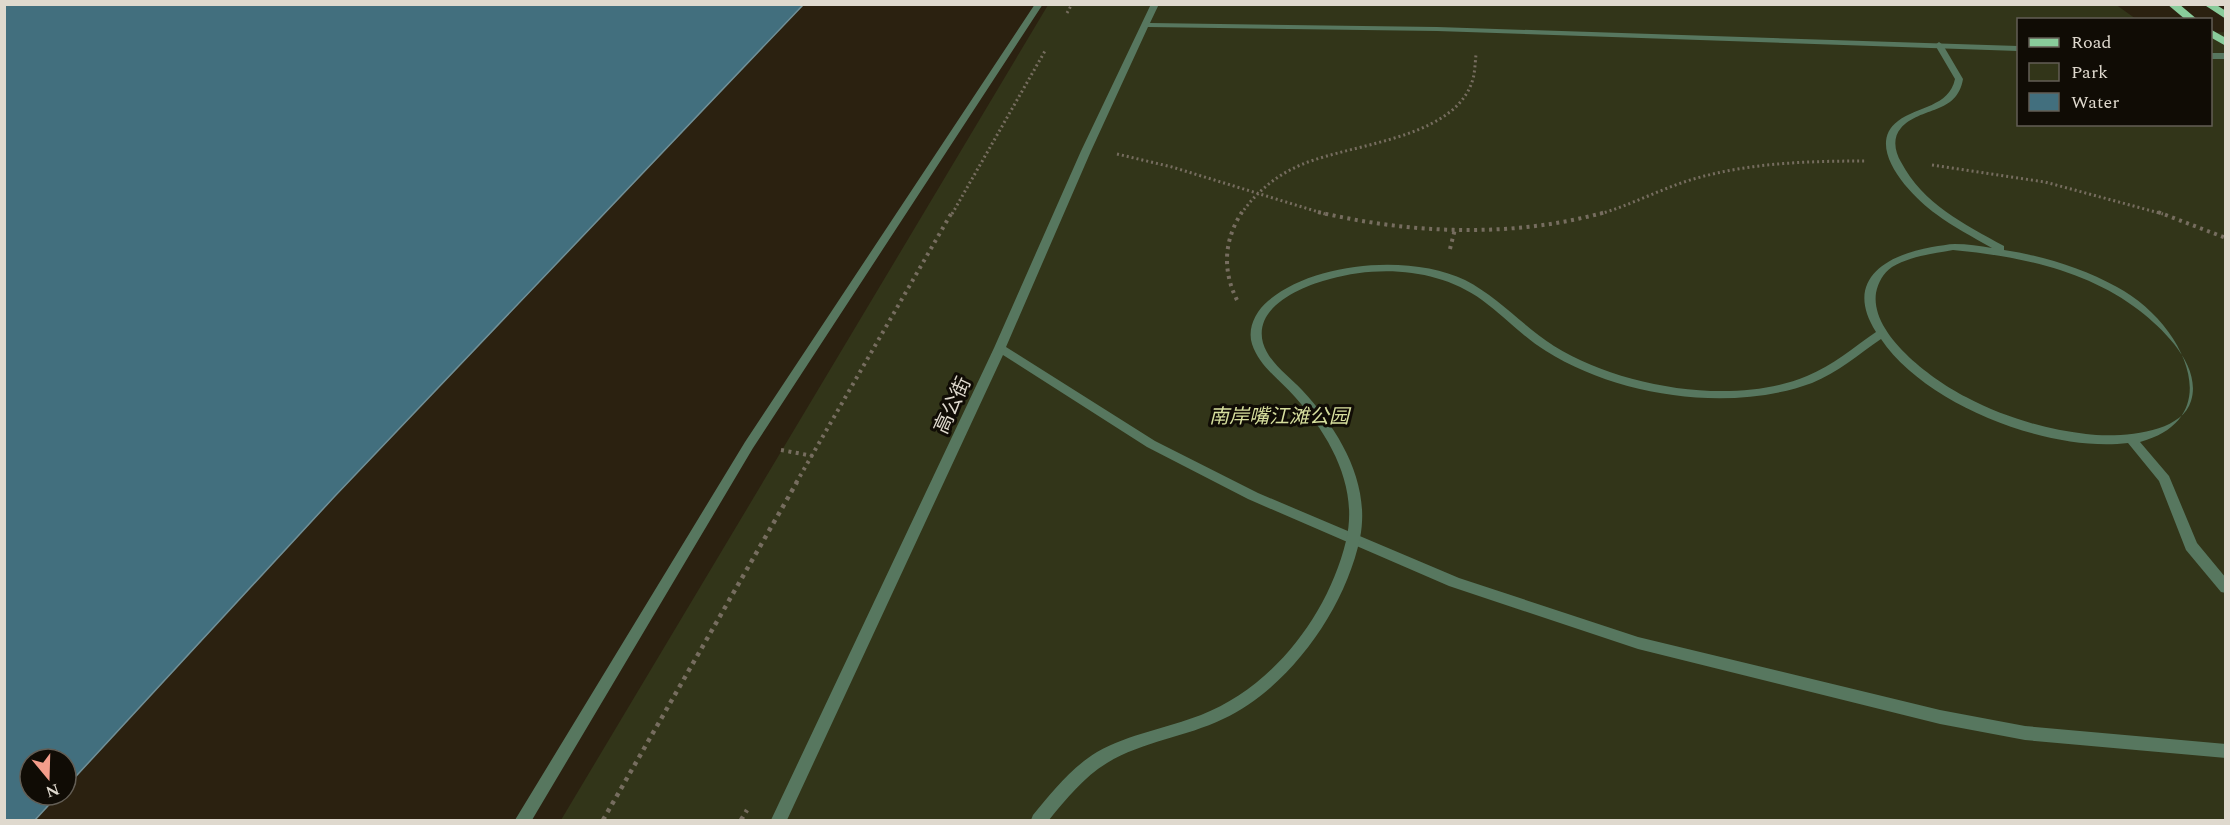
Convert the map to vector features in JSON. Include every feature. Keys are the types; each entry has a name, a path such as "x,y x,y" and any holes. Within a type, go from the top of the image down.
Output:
{"main road":[{"path":"2172,4 2190,18"},
{"path":"2208,4 2226,16"},
{"path":"2212,33 2226,43"}],"street":[{"path":"523,820 749,445 1039,4"},
{"name":"高公街","path":"779,820 1000,348 1086,150 1155,4"},
{"path":"1147,25 1473,30 2017,48"},
{"path":"1939,45 1959,79 1957,90 1943,103 1911,116 1895,129 1889,144 1895,162 1908,186 1924,201 2007,252"},
{"path":"1945,248 2007,252 2052,264 2107,287 2145,312 2182,346 2195,368 2199,388 2195,407 2181,422 2160,433 2131,439 2068,436 2002,418 1940,388 1895,352 1881,334 1872,316 1868,299 1870,284 1878,272 1891,261 1908,254 1945,248"},
{"path":"1039,820 1067,785 1092,765 1115,751 1223,713 1258,691 1287,663 1313,630 1335,590 1353,540 1355,498 1342,455 1318,418 1264,356 1257,344 1258,321 1279,297 1300,286 1329,277 1383,268 1426,270 1466,285 1551,349 1585,366 1661,387 1723,395 1771,391 1811,379 1881,334"},
{"path":"1000,348 1151,444 1253,496 1454,582 1627,639 1940,717 2025,733 2226,751"},
{"path":"2131,439 2165,479 2191,546 2226,588"}],"path":[{"path":"1066,15 1072,4"},
{"path":"1258,321 1244,311 1232,291 1226,270 1228,240 1237,216 1259,193 1284,173 1304,162 1400,136 1442,117 1459,101 1471,83 1476,57 1473,30"},
{"path":"603,820 1048,45"},
{"path":"1086,150 1173,166 1334,216 1376,223 1455,229 1544,225 1617,209 1697,178 1747,168 1807,162 1895,162 1972,168 2081,188 2156,210 2226,238"}],"green space":[{"name":"南岸嘴江滩公园","path":"2115,4 2135,18 2017,18 2017,126 2212,126 2212,33 2225,32 2225,820 561,820 1048,5"}],"water":[{"path":"5,4 803,5 335,496 78,774 78,747 18,747 18,807 47,807 35,820 4,820"}]}
